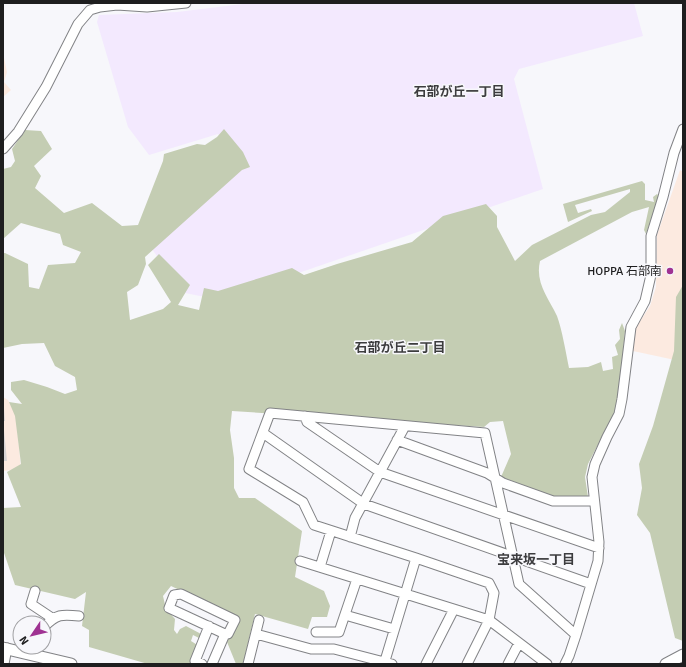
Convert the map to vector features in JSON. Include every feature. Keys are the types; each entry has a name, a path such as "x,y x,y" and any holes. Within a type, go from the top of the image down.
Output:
{"main road":[{"path":"45,655 71,664"},
{"path":"666,664 683,655"}],"street":[{"path":"3,149 18,132 46,87 78,24 91,7 117,5 147,7 160,4 186,3"},
{"path":"565,664 576,635 598,561 599,542 592,477 595,464 606,437 619,414 631,327 645,301 651,275 650,236 664,197 674,154 683,129"},
{"path":"467,664 489,620 494,593 489,583 314,525 303,502 249,469 270,413 485,433 519,584 576,635"},
{"path":"305,416 307,422 380,472 599,548"},
{"path":"350,537 356,518 405,426"},
{"path":"263,433 364,504 591,584"},
{"path":"397,440 486,472 503,483 553,501 594,501"},
{"path":"320,567 331,531"},
{"path":"256,634 311,649 334,649 387,663 394,630 416,558"},
{"path":"300,561 489,620 547,664"},
{"path":"316,632 339,632 357,579"},
{"path":"35,591 31,604 48,615"},
{"path":"212,664 225,634 228,634 235,620 181,594 174,595 169,608 225,634"},
{"path":"199,622 205,606"},
{"path":"426,664 454,609"},
{"path":"52,618 64,614 79,616"},
{"path":"345,615 394,630"},
{"path":"248,664 259,620"},
{"path":"202,664 195,660 209,626"},
{"path":"508,664 519,643"},
{"path":"4,664 5,648"}],"shaded area":[{"path":"251,3 634,3 643,36 519,69 514,79 543,189 281,279 215,299 185,293 151,248 243,163 218,134 149,155 128,127 97,22 99,15 177,12"},
{"path":"3,53 7,72 4,82 11,90 3,97"},
{"name":"HOPPA 石部南","path":"680,170 683,172 683,292 675,360 633,351 635,329 650,306 656,287 657,235"},
{"path":"3,397 8,400 16,415 21,469 3,471"}],"green space":[{"path":"224,129 243,152 250,167 242,170 145,257 146,264 138,285 127,292 130,320 163,309 171,302 148,265 159,254 190,285 178,305 199,310 204,288 218,291 292,268 304,275 412,242 443,216 486,204 497,216 497,227 515,261 532,245 591,215 605,212 630,192 630,189 575,205 578,213 591,209 592,211 568,222 563,204 642,181 645,184 645,200 654,202 653,197 657,194 659,196 646,234 644,230 649,207 632,212 540,261 539,276 543,290 559,321 569,368 588,367 601,362 603,371 613,369 612,357 618,355 615,345 620,339 619,330 622,323 625,331 616,409 588,464 585,477 588,497 556,497 501,477 511,454 503,421 490,422 484,427 232,411 230,430 234,458 234,488 239,498 255,498 302,531 295,577 324,591 330,606 327,617 312,617 308,629 255,614 243,664 236,664 227,642 234,616 171,586 163,596 166,609 175,619 174,630 177,634 180,629 186,626 203,635 201,639 193,635 191,641 199,646 190,664 148,664 89,647 89,630 82,626 86,592 75,599 15,585 3,550 3,508 21,507 7,472 21,464 15,416 9,402 22,404 11,390 11,382 24,380 65,394 77,390 75,377 55,366 44,343 22,344 3,348 3,253 28,264 29,287 39,289 48,265 75,263 81,252 63,245 60,234 21,223 3,239 3,169 11,167 15,161 12,149 25,130 41,131 52,149 34,166 41,176 35,188 64,213 92,203 122,226 138,225 163,161 164,154 197,144 205,145 217,137"},
{"path":"683,285 683,641 675,638 650,533 637,515 642,488 639,464 653,426 674,351 676,297"}],"building":[{"path":"4,408 5,421 3,421"},
{"path":"4,430 7,461 3,461"}],"place":[{"name":"HOPPA 石部南","path":"670,271"}],"district":[{"name":"石部が丘一丁目","path":"459,91"},
{"name":"石部が丘二丁目","path":"400,347"},
{"name":"宝来坂一丁目","path":"536,559"}]}
